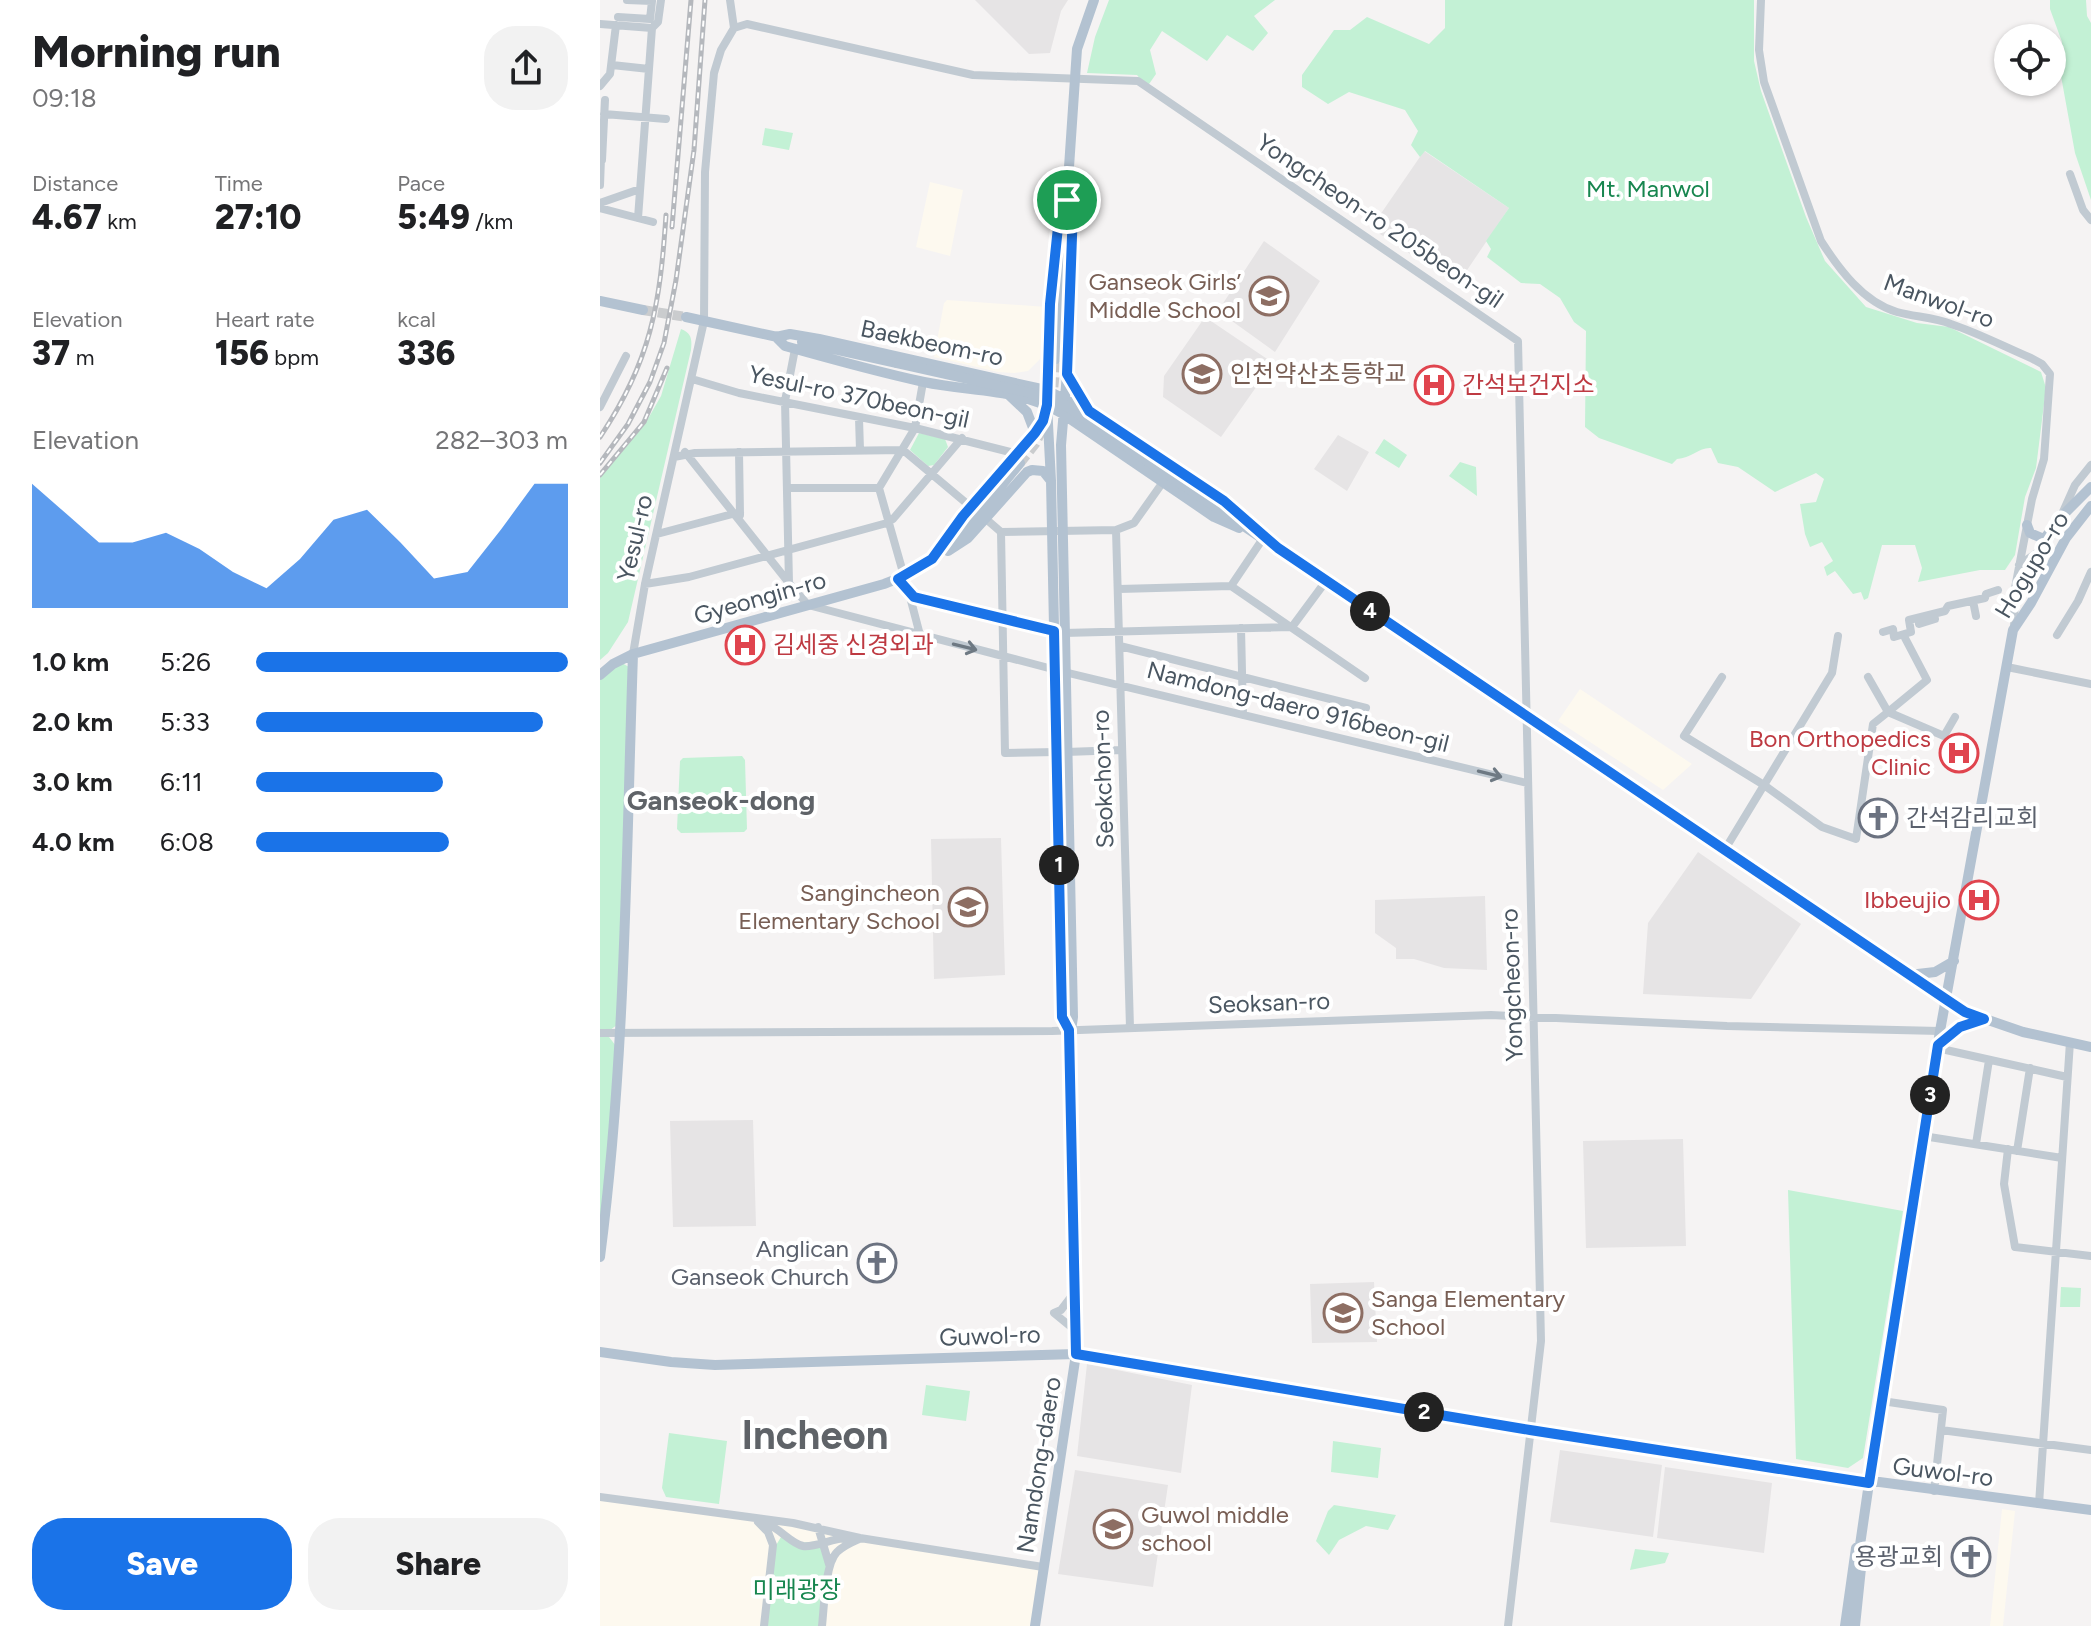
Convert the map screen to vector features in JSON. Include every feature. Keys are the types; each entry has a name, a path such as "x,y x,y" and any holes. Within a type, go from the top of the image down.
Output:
{"main road":[{"path":"1057,532 1046,390 1054,361 1077,49 1094,0"},
{"path":"600,301 643,310"},
{"name":"Baekbeom-ro","path":"686,317 1035,394 1065,405 1965,1012 2023,1032 2091,1047"},
{"name":"Baekbeom-ro","path":"776,337 800,335 1046,390 1089,411 1224,501 1267,542"},
{"name":"Baekbeom-ro","path":"776,337 785,346 923,382 1007,394 1047,405 1214,517 1267,542"},
{"path":"1054,361 1070,378 1089,411"},
{"path":"1023,384 1037,378 1054,361"},
{"path":"1057,532 1064,398 1070,378"},
{"path":"1007,394 1027,412 1035,433"},
{"name":"Gyeongin-ro","path":"600,675 633,654 901,578 968,538 986,519 1020,462 1043,421 1047,405"},
{"path":"1061,445 1069,432 1083,428"},
{"path":"1020,462 1038,470 1051,481"},
{"name":"Gyeongin-ro","path":"932,559 971,507 1020,462"},
{"name":"Gyeongin-ro","path":"932,559 969,523 1020,462"},
{"path":"2027,525 2030,533 2044,539 2091,487"},
{"name":"Hogupo-ro","path":"1845,1626 1940,1031 2013,630 2066,538 2091,506"},
{"name":"Namdong-daero","path":"1035,1626 1076,1354 1069,1030 1062,1017 1062,752 1057,532"},
{"name":"Yesul-ro","path":"600,1257 612,1168 620,1031 633,654"},
{"path":"1909,975 1935,972 1954,961"},
{"path":"1938,1046 1960,1027 1984,1019"},
{"name":"Guwol-ro","path":"600,1352 702,1365 1076,1354 1869,1483 2091,1510"},
{"name":"Hogupo-ro","path":"1855,1626 1863,1549 1860,1545"}],"street":[{"path":"620,23 634,18 650,19 652,1 627,0"},
{"path":"638,218 652,28 658,22 661,0"},
{"path":"730,0 734,28"},
{"name":"Manwol-ro","path":"1761,0 1759,50 1764,82 1821,241 1832,257 1862,292 1879,304 1907,315 1950,323 2031,358 2042,364 2050,374 2044,459 2019,565 2013,630"},
{"path":"600,86 610,74 620,23"},
{"path":"600,24 620,23 652,28"},
{"name":"Yongcheon-ro 205beon-gil","path":"734,28 747,24 973,75 1138,81 1518,341"},
{"name":"Yesul-ro","path":"633,654 645,584 704,321 705,172 714,73 721,50 734,28"},
{"path":"612,65 649,69"},
{"path":"600,185 605,100"},
{"path":"604,114 666,119"},
{"path":"2070,174 2083,210 2091,220"},
{"path":"600,206 640,189"},
{"path":"600,206 653,222"},
{"name":"Yongcheon-ro","path":"1508,1626 1541,1341 1518,341"},
{"path":"789,583 785,401 795,349"},
{"path":"600,407 603,393 626,356"},
{"name":"Yesul-ro 370beon-gil","path":"692,379 739,393 962,438 1020,462"},
{"path":"920,635 909,593 901,578 879,488 915,428 923,382"},
{"path":"859,418 860,450"},
{"path":"645,584 689,577 889,521 962,438"},
{"path":"677,444 808,605"},
{"path":"674,457 739,452 903,450 971,507"},
{"path":"738,516 739,452"},
{"path":"2019,565 2049,542 2075,485 2090,469"},
{"path":"986,519 1001,532 1116,530 1134,523 1163,482"},
{"path":"787,488 879,488"},
{"path":"657,534 738,516"},
{"name":"Seokchon-ro","path":"1116,530 1130,1028"},
{"path":"1001,532 1005,753 1122,750"},
{"path":"1231,586 1267,542"},
{"path":"2057,635 2091,572"},
{"path":"1292,627 1326,581"},
{"path":"1119,589 1231,586 1365,678"},
{"path":"1883,632 1893,629 1894,637 1911,632 1909,620 1945,611 1948,606 1985,598 1986,594 1998,590"},
{"path":"909,593 920,599 1059,632 1292,627"},
{"path":"1973,601 1976,616"},
{"name":"Namdong-daero 916beon-gil","path":"808,605 1060,671 1527,783"},
{"path":"1919,624 1935,619 1934,614"},
{"path":"1241,628 1243,715"},
{"path":"1724,851 1832,673 1838,636"},
{"path":"1722,677 1684,736 1764,785 1822,827 1856,839 1873,724 1927,680 1905,638"},
{"path":"1120,646 1366,708"},
{"path":"2007,667 2091,684"},
{"path":"1868,677 1888,712 1944,736 1955,717"},
{"name":"Seoksan-ro","path":"600,1033 1069,1030 1491,1015 1940,1031"},
{"path":"2039,1504 2070,1042"},
{"path":"1938,1046 2067,1077"},
{"path":"1976,1144 1989,1060"},
{"path":"2030,1068 2004,1184 2015,1247 2091,1256"},
{"path":"1923,1136 2062,1158"},
{"path":"1075,1293 1061,1310 1054,1313 1076,1331"},
{"path":"1882,1401 1943,1410 1934,1491"},
{"path":"1941,1430 2091,1450"},
{"path":"600,1497 793,1523 860,1538 1043,1567"},
{"path":"755,1519 784,1532 802,1546 860,1538"},
{"path":"755,1519 771,1538 764,1626"},
{"path":"772,1552 793,1523"},
{"path":"818,1527 829,1569 822,1626"},
{"path":"829,1569 837,1552 860,1538"}],"shaded area":[{"path":"975,0 1068,0 1061,11 1050,53 1029,54"},
{"path":"1424,151 1509,208 1457,285 1371,228"},
{"path":"930,182 963,190 950,256 916,247"},
{"name":"Ganseok Girls’ Middle School","path":"1264,241 1320,281 1275,352 1218,311"},
{"path":"947,300 1047,307 1040,359 1028,371 1014,373 934,357"},
{"path":"1205,317 1273,363 1221,437 1163,397 1164,376"},
{"path":"1338,435 1369,452 1347,491 1314,469"},
{"path":"1580,689 1692,764 1663,790 1558,721"},
{"name":"Sangincheon Elementary School","path":"1001,838 1005,975 934,979 931,839"},
{"path":"1698,852 1801,924 1751,999 1643,994 1648,923"},
{"path":"1485,896 1487,970 1444,968 1414,959 1396,959 1396,948 1375,933 1375,900"},
{"path":"753,1120 756,1226 673,1227 670,1121"},
{"path":"1683,1139 1686,1246 1586,1248 1583,1141"},
{"name":"Sanga Elementary School","path":"1374,1282 1377,1342 1312,1343 1310,1284"},
{"path":"1087,1364 1192,1385 1181,1473 1077,1456"},
{"path":"1560,1450 1662,1465 1653,1537 1550,1522"},
{"path":"1665,1467 1772,1483 1764,1553 1657,1538"},
{"name":"Guwol middle school","path":"1075,1470 1168,1485 1153,1587 1058,1574"},
{"path":"600,1497 755,1519 1043,1567 1034,1626 600,1626"},
{"path":"2002,1509 2015,1511 2003,1626 1990,1626"}],"green space":[{"path":"1109,0 1275,0 1254,16 1268,33 1253,51 1227,35 1207,61 1162,31 1150,50 1156,74 1147,87 1137,75 1087,73 1095,37"},
{"name":"Mt. Manwol","path":"1445,0 1754,0 1754,61 1761,91 1825,261 1866,307 1917,323 1949,327 2041,372 2046,388 2036,468 2025,497 2015,555 2005,570 1980,570 1918,582 1922,568 1915,545 1882,545 1868,598 1864,600 1861,592 1853,594 1835,571 1827,576 1824,567 1833,561 1822,542 1810,547 1805,534 1800,504 1816,502 1824,479 1816,473 1775,492 1738,467 1718,463 1711,448 1677,459 1672,464 1599,438 1585,427 1586,331 1574,322 1560,298 1540,284 1521,283 1487,257 1491,249 1486,241 1509,208 1425,151 1420,157 1411,145 1418,131 1405,110 1349,92 1328,104 1302,87 1302,75 1334,30 1350,30 1367,17 1429,44 1445,28"},
{"path":"2050,0 2086,0 2087,16 2091,23 2091,200 2075,153 2065,96 2066,24 2055,24"},
{"path":"765,128 793,133 789,150 762,145"},
{"path":"681,329 690,337 691,350 628,622 600,660 600,478 645,424 661,396"},
{"path":"919,433 945,439 948,447 934,465 928,466 910,450"},
{"path":"1384,439 1407,455 1399,468 1375,453"},
{"path":"1460,462 1476,467 1477,496 1449,476"},
{"path":"622,663 629,667 621,1022 606,1033 619,1050 600,1254 600,676"},
{"path":"742,756 745,760 747,829 744,832 681,833 677,829 680,761 683,758"},
{"path":"1788,1190 1903,1211 1863,1458 1848,1468 1796,1459"},
{"path":"2061,1287 2081,1288 2080,1307 2060,1307"},
{"path":"926,1385 970,1391 966,1421 922,1415"},
{"path":"669,1433 727,1441 719,1504 666,1497 662,1488"},
{"path":"1333,1441 1381,1448 1378,1478 1331,1472"},
{"path":"1334,1505 1396,1515 1388,1530 1366,1526 1339,1540 1329,1555 1316,1541 1328,1511"},
{"name":"미래광장","path":"784,1532 795,1543 824,1541 829,1569 822,1626 764,1626 772,1552"},
{"path":"1635,1549 1669,1553 1665,1563 1630,1570"}],"tunnel":[{"path":"643,310 686,317"},
{"path":"1052,402 1056,359"},
{"path":"1020,463 1035,444 1048,418"}],"railway":[{"path":"672,227 691,0"},
{"path":"600,463 628,424 650,382 664,343 694,150 705,0"},
{"path":"600,437 631,383 650,331 660,277 666,215"},
{"path":"600,475 644,422 667,368"}],"place":[{"name":"Ganseok Girls’ Middle School","path":"1269,296"},
{"name":"인천약산초등학교","path":"1202,374"},
{"name":"간석보건지소","path":"1434,385"},
{"name":"김세중 신경외과","path":"745,645"},
{"name":"Bon Orthopedics Clinic","path":"1959,753"},
{"name":"간석감리교회","path":"1878,818"},
{"name":"Ibbeujio","path":"1979,900"},
{"name":"Sangincheon Elementary School","path":"968,907"},
{"name":"Anglican Ganseok Church","path":"877,1263"},
{"name":"Sanga Elementary School","path":"1343,1313"},
{"name":"Guwol middle school","path":"1113,1529"},
{"name":"용광교회","path":"1971,1557"}],"district":[{"name":"Ganseok-dong","path":"721,800"},
{"name":"Incheon","path":"815,1435"}],"route":[{"path":"1067,200 1073,209 1067,374 1089,411 1224,501 1271,544 1526,718 1965,1012 1984,1019 1960,1027 1938,1045 1869,1483 1076,1354 1069,1030 1062,1017 1054,631 914,597 898,579 932,559 963,516 1043,421 1047,405 1050,304 1060,208 1067,200"}]}
